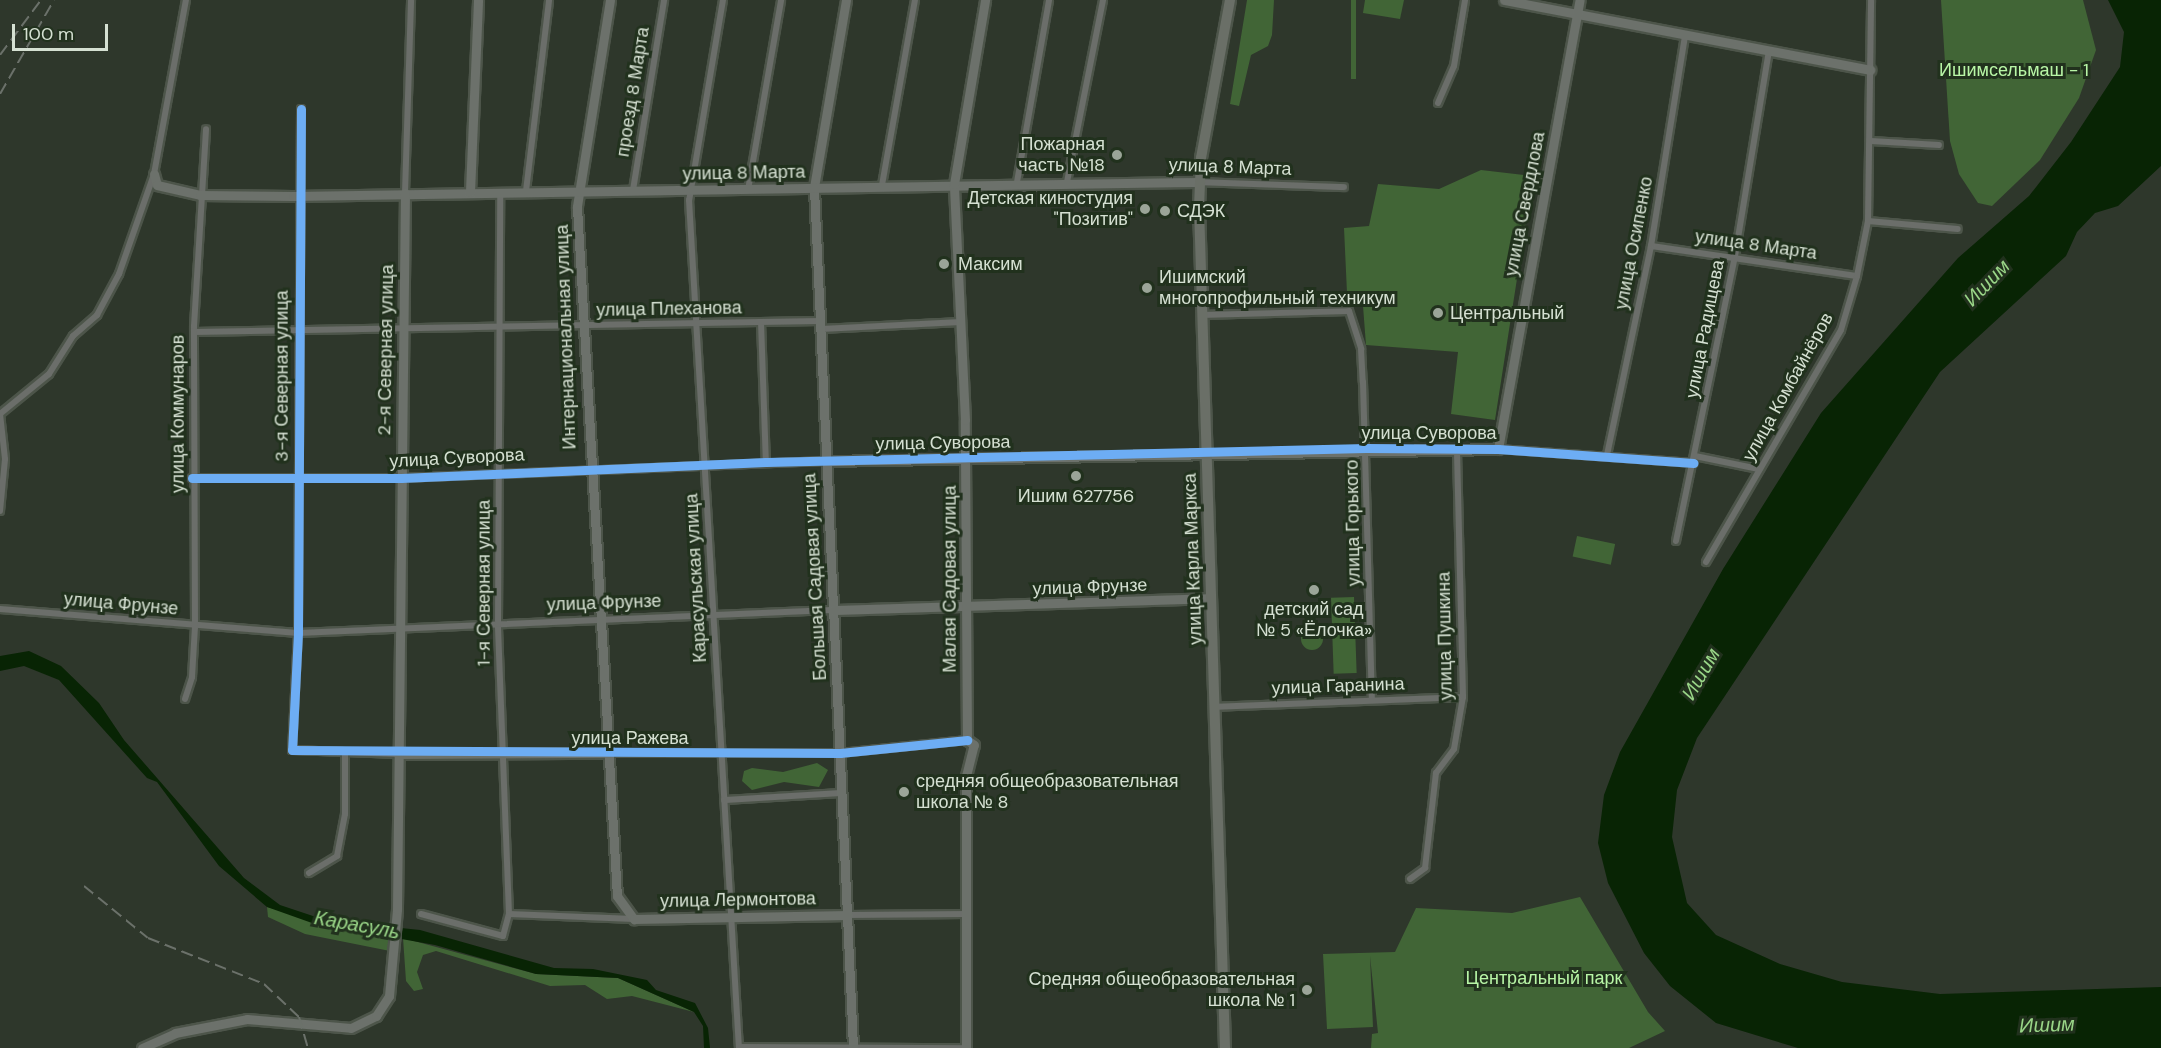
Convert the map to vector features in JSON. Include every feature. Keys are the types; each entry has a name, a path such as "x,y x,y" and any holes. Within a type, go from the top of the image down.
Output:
{"main road":[{"name":"улица Карла Маркса","path":"1225,1048 1200,315 1199,182 1230,0"}],"street":[{"path":"0,511 5,459 0,414 49,374 73,336 97,315 119,274 152,187 186,0"},
{"name":"2-я Северная улица","path":"142,1048 175,1033 247,1019 351,1028 368,1023 389,996 395,953 396,916 405,193 411,0"},
{"path":"470,192 478,0"},
{"path":"526,191 549,0"},
{"name":"Интернациональная улица","path":"610,0 578,190 589,470 617,896 634,919"},
{"name":"проезд 8 Марта","path":"633,190 664,0"},
{"name":"Карасульская улица","path":"723,0 690,191 694,324 714,614 739,1047"},
{"path":"748,190 781,0"},
{"name":"Большая Садовая улица","path":"846,0 814,188 853,1048"},
{"path":"882,185 915,0"},
{"name":"Малая Садовая улица","path":"966,1048 968,914 966,776 974,745 968,740 965,609 966,459 954,184 985,0"},
{"path":"1017,182 1049,0"},
{"path":"1067,182 1103,0"},
{"path":"1438,103 1454,66 1466,0"},
{"path":"1504,0 1870,70"},
{"name":"улица Свердлова","path":"1498,449 1580,0"},
{"name":"улица Комбайнёров","path":"1706,562 1841,330 1857,276 1868,221 1871,141 1871,0"},
{"name":"улица Осипенко","path":"1608,455 1651,246 1685,35"},
{"name":"улица Радищева","path":"1676,542 1735,258 1769,51"},
{"name":"3-я Северная улица","path":"291,750 297,633 301,109"},
{"name":"улица Коммунаров","path":"185,699 192,677 195,627 192,478 195,332 200,195 206,129"},
{"path":"1871,141 1939,145"},
{"name":"улица 8 Марта","path":"152,187 200,195 300,196 578,190 748,190 1017,182 1199,182 1344,188"},
{"name":"1-я Северная улица","path":"421,914 503,936 509,914 506,755 498,624 500,192"},
{"path":"1868,221 1958,229"},
{"name":"улица 8 Марта","path":"1651,246 1857,276"},
{"name":"улица Горького","path":"1200,315 1349,310 1360,346 1366,448 1372,700"},
{"path":"761,322 766,462"},
{"name":"улица Плеханова","path":"195,332 298,333 403,327 761,322 820,325 961,322"},
{"name":"улица Суворова","path":"192,478 401,478 500,471 589,470 766,462 1205,454 1366,448 1498,449 1694,459 1759,470"},
{"name":"улица Пушкина","path":"1410,879 1425,868 1436,773 1454,749 1463,697 1457,449"},
{"name":"улица Фрунзе","path":"0,609 195,627 297,633 714,614 965,609 1211,598"},
{"name":"улица Гаранина","path":"1214,707 1463,697"},
{"name":"улица Ражева","path":"291,750 506,755 840,753 968,740"},
{"path":"309,873 337,856 345,814 345,752"},
{"path":"724,800 842,793"},
{"name":"улица Лермонтова","path":"509,914 634,919 968,914"},
{"path":"739,1047 966,1048"}],"green space":[{"path":"1247,0 1274,0 1272,35 1268,46 1251,55 1239,106 1230,104"},
{"path":"1351,0 1356,0 1356,79 1351,79"},
{"path":"1365,0 1404,0 1400,19 1363,13"},
{"name":"Ишимсельмаш - 1","path":"1941,0 2083,0 2096,50 2079,98 2040,160 1992,206 1978,203 1959,174 1950,141"},
{"name":"Центральный","path":"1481,170 1533,176 1495,420 1451,414 1458,352 1366,345 1362,293 1347,293 1344,228 1369,226 1378,184 1439,189"},
{"path":"1577,536 1615,544 1611,565 1573,557"},
{"path":"1354,597 1357,673 1334,674 1331,598"},
{"path":"1312,628 1320,631 1323,639 1320,647 1312,650 1304,647 1301,639 1304,631"},
{"path":"817,763 828,770 819,787 784,782 752,790 742,781 744,771 752,768 783,772"},
{"name":"Центральный парк","path":"1580,897 1648,1012 1665,1031 1629,1048 1371,1048 1372,1034 1378,1033 1370,956 1373,1027 1327,1029 1323,954 1395,952 1416,908 1512,913"},
{"path":"267,907 390,939 390,951 305,934 268,917"},
{"path":"403,938 536,974 618,978 694,1012 632,996 607,999 585,985 550,986 436,951 423,955 417,972 423,989 414,991 406,981"}],"water":[{"name":"Ишим","path":"2108,0 2161,0 2161,166 2118,206 2095,213 2077,232 2066,256 1940,372 1697,738 1677,790 1672,837 1687,903 1716,935 1780,964 1842,982 1940,994 2161,987 2161,1048 1798,1048 1716,1023 1670,986 1644,953 1608,883 1598,843 1604,795 1620,752 1723,569 1821,413 1958,258 2029,196 2071,142 2120,67 2124,32"},
{"name":"Карасуль","path":"29,651 61,666 99,703 124,740 244,878 280,905 325,920 420,930 554,968 593,969 647,980 656,990 695,1003 708,1028 710,1048 704,1048 703,1026 694,1012 618,978 536,974 435,945 312,923 267,907 219,866 157,782 147,778 59,680 24,666 0,671 0,656"}],"railway":[{"path":"0,55 41,0"},
{"path":"0,94 54,0"},
{"path":"84,886 148,938 264,984 299,1017 308,1048"}],"cycle path":[{"path":"301,109 298,633 292,750 840,753 967,740"},
{"path":"192,478 401,478 766,462 1366,448 1498,449 1693,463"}],"place":[{"name":"Пожарная часть №18","path":"1117,155"},
{"name":"Детская киностудия \"Позитив\"","path":"1145,209"},
{"name":"СДЭК","path":"1165,211"},
{"name":"Максим","path":"944,264"},
{"name":"Ишимский многопрофильный техникум","path":"1147,288"},
{"name":"Центральный","path":"1438,313"},
{"name":"Ишим 627756","path":"1076,476"},
{"name":"детский сад № 5 «Ёлочка»","path":"1314,590"},
{"name":"средняя общеобразовательная школа № 8","path":"904,792"},
{"name":"Средняя общеобразовательная школа № 1","path":"1307,990"}]}
